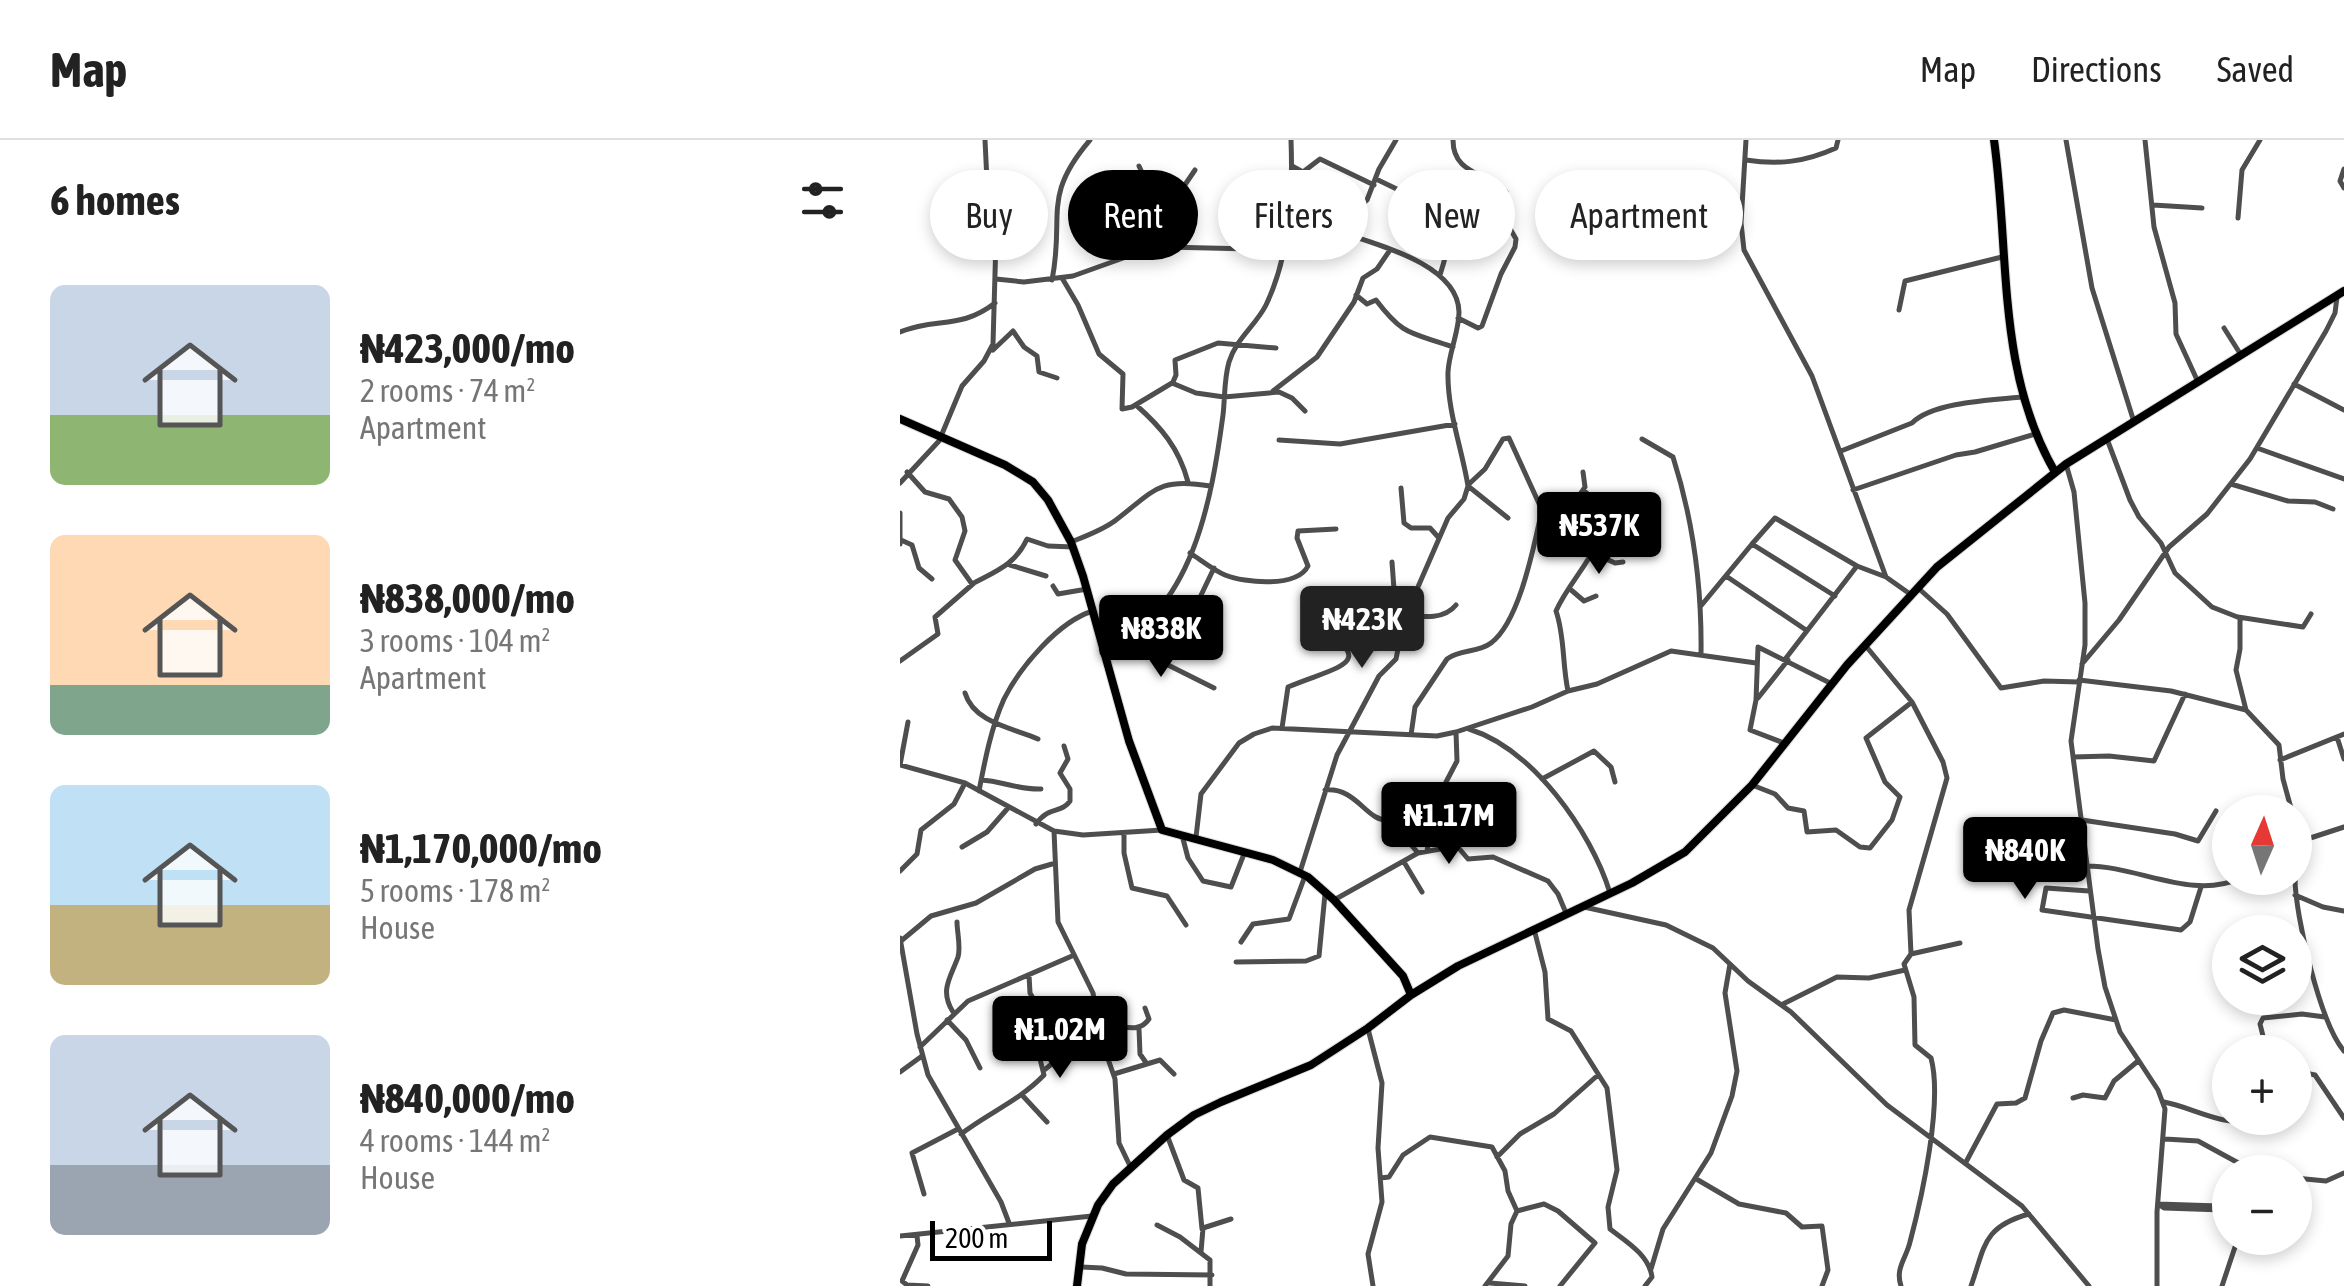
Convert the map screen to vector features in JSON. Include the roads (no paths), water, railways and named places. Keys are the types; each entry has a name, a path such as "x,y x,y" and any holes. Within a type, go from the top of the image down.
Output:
{"main road":[{"path":"1994,140 2012,353 2035,434 2055,472"},
{"path":"1077,1286 1082,1244 1092,1216 1113,1184 1168,1135 1194,1115 1311,1065 1424,986 1685,852 1752,784 1832,684 1914,591 1966,543 2066,464 2340,293"},
{"path":"901,419 1005,464 1034,482 1048,500 1072,545 1108,647 1129,741 1162,830 1245,851 1303,874 1334,900 1402,976 1411,994"},
{"path":"1402,976 1424,986"}],"street":[{"path":"985,140 996,239 996,302 990,352"},
{"path":"1052,280 1057,250 1058,189 1070,165 1090,140"},
{"path":"1291,140 1292,170"},
{"path":"1368,198 1396,140"},
{"path":"1453,140 1461,166 1506,192 1505,220 1516,239 1482,326 1478,328 1458,318"},
{"path":"1746,140 1741,223 1744,250 1812,376 1886,577"},
{"path":"1746,160 1775,164 1804,160 1836,148 1838,140"},
{"path":"2066,140 2092,288 2134,422"},
{"path":"2145,140 2154,227 2174,303 2176,334 2198,382"},
{"path":"2238,218 2242,170 2260,140"},
{"path":"1292,166 1303,172 1320,160 1407,194 1446,191 1453,220 1449,254 1440,275"},
{"path":"1139,166 1141,170"},
{"path":"2344,169 2340,181 2344,188"},
{"path":"2153,206 2202,208"},
{"path":"1271,393 1317,357 1363,278 1377,269 1388,253"},
{"path":"1899,310 1906,281 2006,256"},
{"path":"996,279 1052,280 1119,260"},
{"path":"1108,647 1134,631 1160,606 1190,553 1211,486 1228,364 1265,307 1281,260"},
{"path":"1241,942 1254,924 1290,919 1326,790 1348,732 1379,676 1396,659 1405,617 1448,518 1464,499 1468,485 1448,375 1458,318 1456,292 1440,275 1410,260"},
{"path":"1062,278 1099,354 1122,374 1122,409 1172,383 1177,359 1218,343 1276,348"},
{"path":"996,294 1010,280"},
{"path":"2082,664 2120,620 2166,551 2207,514 2232,484 2335,313 2340,293"},
{"path":"1356,295 1367,304 1376,300 1394,324 1406,332 1453,347"},
{"path":"900,332 920,325 963,322 996,302"},
{"path":"2224,328 2241,355"},
{"path":"900,483 942,436 962,386 1013,332 1037,356 1039,372 1057,378"},
{"path":"1172,383 1224,398 1286,394 1304,411"},
{"path":"2294,384 2344,410"},
{"path":"1840,452 1912,422 1920,414 2022,397"},
{"path":"1136,404 1168,436 1184,465 1188,482"},
{"path":"1279,440 1340,444 1455,424"},
{"path":"1853,490 1956,454 2035,434"},
{"path":"1410,735 1416,707 1446,658 1487,646 1508,622 1542,510 1509,438 1503,440 1485,469 1468,485"},
{"path":"1642,438 1674,460 1686,498 1700,607 1701,655"},
{"path":"2107,439 2139,517 2166,551 2181,579 2212,607 2238,616 2304,627 2312,614"},
{"path":"2257,448 2344,480"},
{"path":"2066,464 2074,492 2085,603 2082,664 2072,716 2073,757 2093,918 2105,986 2116,1020 2164,1102 2156,1286"},
{"path":"907,472 926,492 949,499 962,517 965,531 955,560 970,583 974,583"},
{"path":"1542,510 1566,507 1583,490 1583,472"},
{"path":"1010,565 1028,538 1048,546 1072,545 1110,524 1162,484 1188,482 1211,486"},
{"path":"2232,484 2288,501 2315,502 2333,510"},
{"path":"1468,485 1508,518"},
{"path":"1401,488 1404,524 1430,528 1440,538"},
{"path":"1568,690 1562,662 1562,628 1556,613 1601,537 1604,508 1583,490"},
{"path":"900,513 901,542 912,545 919,568 932,579"},
{"path":"1700,607 1776,518 1857,566 1914,591 1947,614 2001,688 2044,681 2079,681 2184,694 2246,710 2278,742 2288,795"},
{"path":"1190,553 1230,576 1287,580 1303,574 1308,566 1297,538 1298,530 1336,529"},
{"path":"1752,544 1834,596"},
{"path":"1594,552 1622,562"},
{"path":"1392,562 1395,603 1405,617"},
{"path":"900,660 938,634 935,617 990,572 1010,565 1046,576"},
{"path":"1756,700 1857,566"},
{"path":"1160,606 1173,621 1193,612 1214,568"},
{"path":"1726,576 1806,630"},
{"path":"1053,586 1058,594 1087,589"},
{"path":"1570,588 1584,601 1596,596"},
{"path":"1405,617 1439,616 1456,605"},
{"path":"979,791 995,724 1007,694 1040,650 1074,618 1093,610"},
{"path":"2238,616 2236,670 2246,710"},
{"path":"1282,728 1288,687 1338,670 1348,658 1340,641 1304,622"},
{"path":"1865,645 1912,702 1943,762 1947,778 1909,910 1910,954"},
{"path":"1784,743 1750,730 1759,646 1832,684"},
{"path":"1108,647 1132,647 1214,688"},
{"path":"1196,837 1204,789 1244,738 1266,729 1437,736 1614,678 1671,651 1756,663"},
{"path":"964,694 970,705 995,724 1038,739"},
{"path":"2073,757 2154,761 2184,694"},
{"path":"1752,784 1775,794 1788,808 1804,811 1807,832 1836,830 1860,847 1870,848 1892,820 1900,797 1882,776 1866,738 1912,702"},
{"path":"908,722 900,765 965,783 1036,824 1054,831 1124,834 1162,830"},
{"path":"1466,728 1492,738 1542,779 1598,856 1610,892"},
{"path":"1426,851 1434,802 1457,761 1456,732"},
{"path":"2280,760 2340,736 2344,759"},
{"path":"1036,824 1046,812 1066,807 1070,801 1070,789 1060,774 1068,759 1064,746"},
{"path":"1542,779 1594,751 1612,767 1615,782"},
{"path":"981,780 1041,790"},
{"path":"900,871 917,854 922,830 954,804 965,783"},
{"path":"1326,790 1344,791 1380,820 1389,819 1418,853"},
{"path":"962,847 988,832 1008,808"},
{"path":"2082,820 2198,841 2212,818"},
{"path":"2312,838 2344,828"},
{"path":"1054,831 1058,922 1092,994 1114,1074 1119,1143 1130,1168"},
{"path":"1124,834 1132,888 1168,896 1186,925"},
{"path":"1182,835 1188,858 1203,881 1231,887 1245,851"},
{"path":"1334,900 1418,853 1459,846 1468,858 1484,856 1510,863 1552,884 1566,913"},
{"path":"1404,862 1422,892"},
{"path":"1009,1223 924,1066 900,939 940,912 976,902 1036,869 1053,864"},
{"path":"2086,866 2114,867 2201,887 2212,886"},
{"path":"2089,891 2046,888 2042,910 2183,930 2201,887"},
{"path":"1236,962 1306,961 1319,956 1326,892"},
{"path":"2295,895 2325,1017 2344,1051"},
{"path":"2297,895 2344,911"},
{"path":"1581,906 1666,925 1714,948 1782,1005 1887,1105 1966,1162 2028,1214 2088,1286"},
{"path":"953,1012 946,992 951,966 958,957 957,922"},
{"path":"1534,929 1546,972 1548,1019 1571,1031 1599,1074 1610,1106 1616,1170 1608,1207 1610,1229 1640,1254 1651,1269"},
{"path":"1900,1286 1899,1268 1910,1246 1930,1149 1933,1062 1915,1045 1914,997 1905,958 1960,943"},
{"path":"920,1047 953,1012 986,991 1072,956"},
{"path":"1645,1286 1652,1277 1663,1229 1712,1153 1732,1096 1736,1071 1725,994 1730,964"},
{"path":"1782,1005 1841,976 1869,978 1905,970"},
{"path":"924,1194 912,1153 1022,1095 1044,1075 1036,1043 1041,1012 1030,993 1029,974"},
{"path":"900,1000 911,999"},
{"path":"1139,1029 1148,1022 1145,1008"},
{"path":"1966,1162 1997,1104 2016,1103 2025,1098 2053,1013 2064,1010 2116,1020"},
{"path":"2263,1035 2263,1018 2300,1014 2325,1017"},
{"path":"946,1020 966,1040 980,1068"},
{"path":"1044,1070 1098,1026 1118,1024 1139,1029"},
{"path":"1368,1028 1382,1083 1378,1148 1382,1202 1368,1254 1373,1286"},
{"path":"1139,1029 1140,1054 1146,1064"},
{"path":"900,1072 922,1056"},
{"path":"1114,1074 1162,1061 1174,1074"},
{"path":"2073,1098 2104,1098 2114,1081 2138,1061"},
{"path":"909,1067 924,1066"},
{"path":"1497,1157 1526,1129 1554,1114 1599,1074"},
{"path":"2312,1075 2344,1118"},
{"path":"1022,1095 1047,1122"},
{"path":"2164,1102 2212,1116"},
{"path":"1168,1135 1184,1180 1198,1188 1201,1252"},
{"path":"1381,1178 1389,1176 1403,1155 1430,1137 1485,1144 1492,1147 1506,1171 1508,1192 1517,1211"},
{"path":"2165,1140 2198,1142 2223,1155"},
{"path":"2312,1180 2326,1181 2344,1173"},
{"path":"1698,1180 1739,1204 1786,1213 1802,1226 1822,1226 1828,1270 1822,1286"},
{"path":"1517,1211 1544,1204 1595,1243 1560,1286"},
{"path":"2158,1204 2164,1208 2212,1211"},
{"path":"1487,1284 1508,1256 1511,1224 1517,1211"},
{"path":"1971,1286 1984,1241 2009,1222 2028,1214"},
{"path":"900,1236 1092,1216"},
{"path":"1202,1229 1232,1219"},
{"path":"1157,1225 1210,1260 1210,1286"},
{"path":"917,1236 918,1245 902,1281 928,1286"},
{"path":"2222,1286 2234,1255"},
{"path":"1078,1268 1126,1274 1212,1275"},
{"path":"1487,1284 1525,1286"}]}
